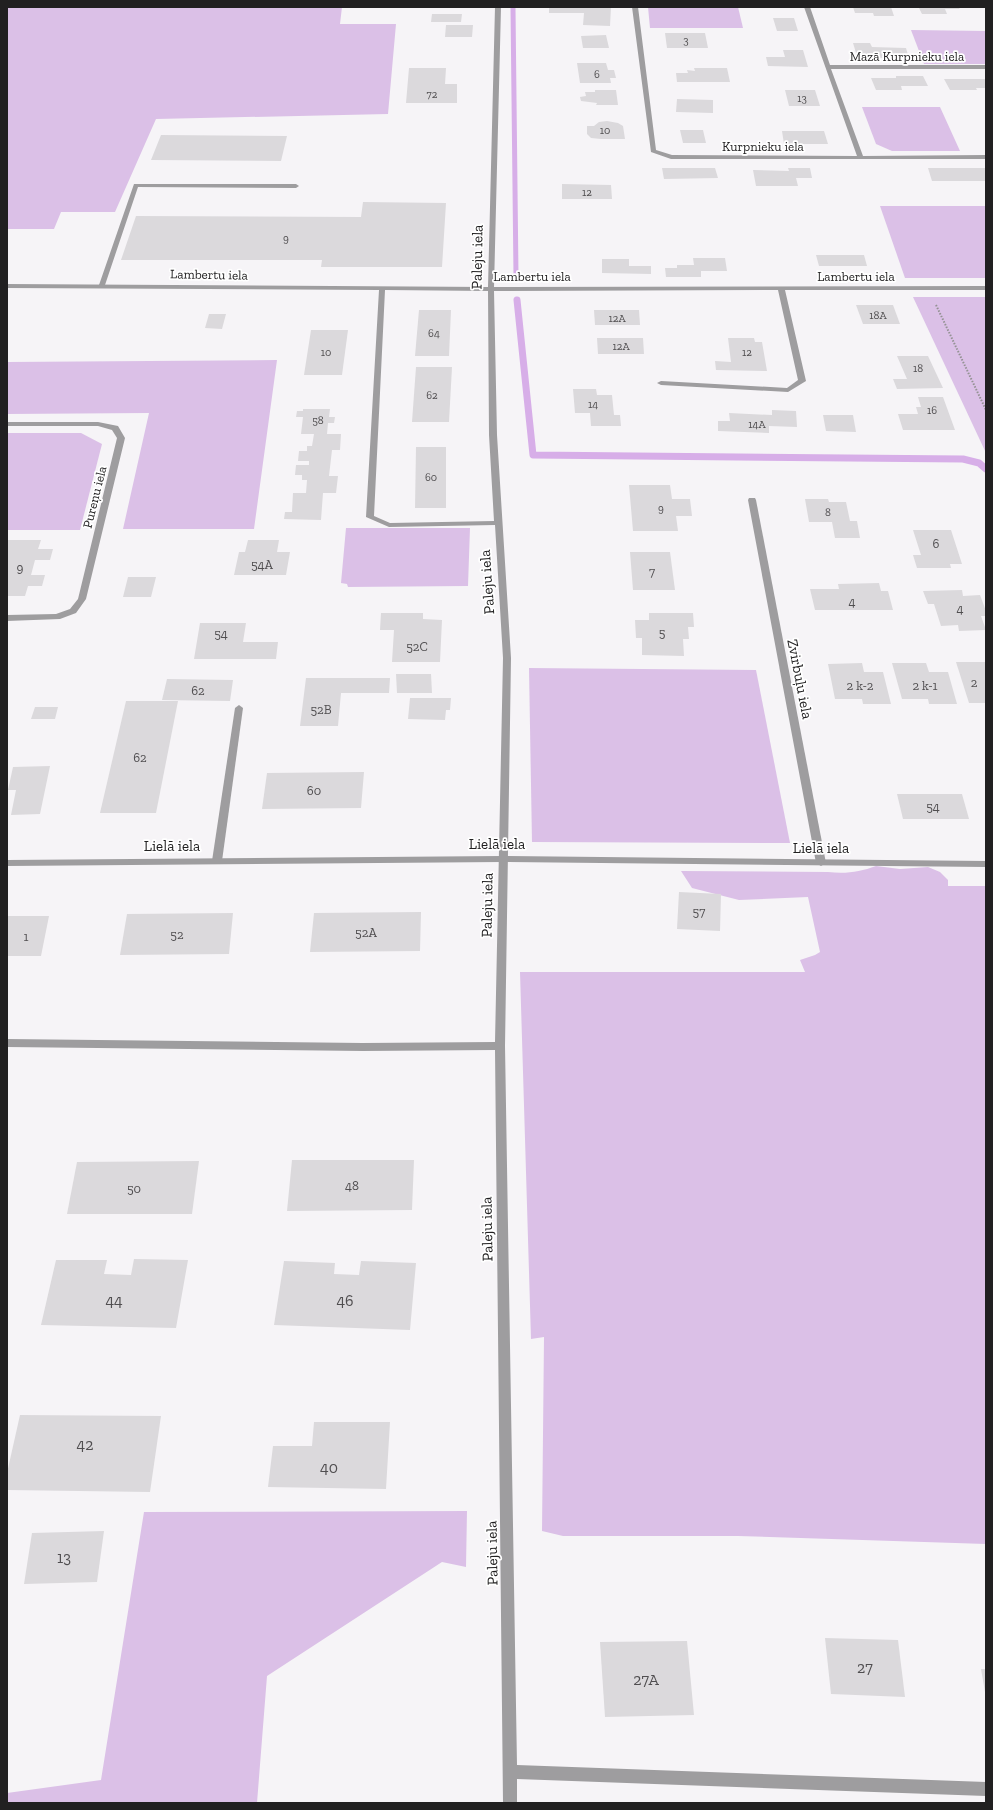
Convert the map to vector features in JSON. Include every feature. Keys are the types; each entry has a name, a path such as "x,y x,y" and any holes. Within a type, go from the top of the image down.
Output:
{"street":[{"name":"Paleju iela","path":"498,7 491,288 493,435 507,658 502,859 500,1046 510,1803"},
{"name":"Kurpnieku iela","path":"635,7 652,151 671,157 860,157"},
{"path":"808,7 860,157 904,159 986,157"},
{"name":"Mazā Kurpnieku iela","path":"829,67 986,67"},
{"path":"102,285 136,185 296,186"},
{"name":"Lambertu iela","path":"7,286 102,285 382,288 986,288"},
{"path":"382,288 370,517 389,525 498,523"},
{"path":"661,383 788,390 802,382 780,288"},
{"name":"Pureņu iela","path":"7,424 98,424 115,428 121,438 82,599 73,611 57,617 7,618"},
{"name":"Zvirbuļu iela","path":"752,500 821,863"},
{"path":"217,861 239,708"},
{"name":"Lielā iela","path":"7,862 502,859 986,864"},
{"path":"7,1043 363,1047 500,1046"},
{"path":"510,1772 986,1789"}],"path":[{"path":"928,288 986,410"}],"shaded area":[{"path":"7,7 342,7 340,24 396,24 388,114 156,119 115,212 61,212 54,229 7,229"},
{"path":"648,7 738,7 743,28 650,28"},
{"path":"911,30 986,31 986,64 924,64"},
{"path":"862,107 940,107 960,151 892,151 876,144"},
{"path":"880,206 986,206 986,278 905,278"},
{"path":"913,297 986,297 986,453"},
{"path":"277,360 254,529 123,529 149,413 7,414 7,362"},
{"path":"7,433 81,433 102,444 80,530 7,530"},
{"path":"346,528 470,528 468,586 348,587 347,584 341,583"},
{"path":"529,668 756,670 790,843 532,842"},
{"path":"876,866 900,869 928,867 940,872 948,880 948,886 986,886 986,1544 738,1536 563,1536 542,1531 544,1337 531,1339 520,972 805,972 800,960 820,952 808,897 739,900 692,888 681,871 847,873"},
{"path":"467,1511 466,1567 442,1562 267,1676 257,1803 7,1803 7,1793 101,1780 144,1512"}],"building":[{"path":"549,7 611,7 610,26 583,25 584,13 549,13"},
{"path":"853,7 891,7 894,16 874,16 873,13 855,13"},
{"path":"958,7 960,9 945,9 947,14 922,14 919,8"},
{"path":"432,14 462,14 461,22 431,22"},
{"path":"773,18 794,18 798,31 777,31"},
{"path":"446,25 473,25 472,37 445,37"},
{"path":"665,33 705,33 708,48 667,48"},
{"path":"606,35 609,48 583,48 581,36"},
{"path":"853,43 870,43 872,47 906,48 908,55 882,56 883,58 857,56"},
{"path":"783,50 803,50 808,67 768,66 766,57 785,57"},
{"path":"577,63 606,63 608,70 614,70 616,78 610,78 611,83 580,83"},
{"path":"409,68 446,68 445,84 457,84 457,103 406,103"},
{"path":"694,68 727,68 730,82 677,82 676,73 688,73 687,70 695,71"},
{"path":"896,76 923,76 928,86 901,86 902,90 876,90 871,78 896,78"},
{"path":"944,79 986,79 986,88 976,88 977,90 950,90"},
{"path":"595,90 616,90 618,105 596,105 597,103 581,101 580,97 586,96 585,92 595,92"},
{"path":"785,90 815,90 820,106 789,106"},
{"path":"677,99 713,100 713,113 676,112"},
{"path":"607,121 618,123 623,126 625,139 591,138 587,134 587,126 594,126 599,122"},
{"path":"680,130 703,130 706,143 683,143"},
{"path":"782,131 824,131 828,144 784,144"},
{"path":"161,135 287,136 281,161 151,160"},
{"path":"662,168 715,168 718,178 664,179"},
{"path":"788,168 810,168 812,178 796,178 798,186 756,186 753,170 789,171"},
{"path":"928,168 986,168 986,181 932,181"},
{"path":"562,184 611,185 612,199 562,199"},
{"path":"363,202 446,203 442,267 321,267 322,260 121,260 136,216 361,217"},
{"path":"816,255 864,255 867,266 819,266"},
{"path":"693,258 725,258 727,271 701,271 701,277 666,277 665,268 677,268 677,265 694,265"},
{"path":"602,259 629,259 629,266 651,266 651,274 602,273"},
{"path":"856,305 893,305 900,324 863,324"},
{"path":"419,310 451,310 449,356 415,356"},
{"path":"594,310 639,310 640,325 595,325"},
{"path":"209,314 226,314 222,329 205,328"},
{"path":"311,330 348,330 342,375 304,375"},
{"path":"597,338 643,338 644,354 598,354"},
{"path":"728,338 754,338 755,342 762,342 767,371 716,370 715,361 731,362"},
{"path":"897,356 928,356 943,388 897,389 893,379 907,379"},
{"path":"416,367 452,367 449,422 412,422"},
{"path":"573,389 596,389 597,395 612,395 614,415 620,415 621,426 591,426 590,413 575,413"},
{"path":"918,397 943,397 955,430 903,430 898,414 918,414 916,407 921,407"},
{"path":"303,409 330,409 329,417 335,417 334,423 328,423 327,434 341,434 340,450 332,450 329,476 338,476 336,493 323,493 321,520 284,519 285,512 292,512 293,493 306,493 307,480 302,480 302,475 295,475 296,465 309,465 309,461 298,461 299,451 307,451 307,446 312,446 314,434 301,434 303,417 296,417 297,411 303,411"},
{"path":"772,410 796,411 797,427 769,426 769,433 718,431 718,421 730,421 729,413 772,415"},
{"path":"823,415 853,415 856,432 826,431"},
{"path":"416,447 446,447 446,508 415,508"},
{"path":"629,485 670,485 672,499 690,499 692,516 676,516 678,531 633,531"},
{"path":"805,499 828,499 829,502 846,502 850,521 857,521 860,538 835,538 832,522 809,522"},
{"path":"913,530 951,530 962,564 950,564 951,568 917,568 913,555 921,555"},
{"path":"7,540 41,540 38,549 53,549 50,560 35,560 31,575 45,575 42,586 28,586 25,596 7,596"},
{"path":"248,540 279,540 277,552 290,552 286,575 234,575 239,552 245,552"},
{"path":"630,552 670,552 675,590 633,590"},
{"path":"128,577 156,577 151,597 123,597"},
{"path":"879,583 881,591 888,591 893,610 815,610 810,589 839,589 838,584"},
{"path":"962,590 963,596 980,595 986,611 986,616 981,616 986,630 959,631 958,625 941,626 934,604 928,604 923,591"},
{"path":"381,613 423,613 423,619 442,620 440,662 392,662 394,630 380,630"},
{"path":"649,613 693,613 694,627 688,627 689,639 683,639 684,656 642,655 642,638 636,638 635,620 649,620"},
{"path":"200,623 246,623 243,642 278,642 276,659 194,659"},
{"path":"956,662 986,662 986,703 969,703"},
{"path":"862,663 864,672 883,672 891,704 863,704 862,699 835,699 828,664"},
{"path":"892,663 926,663 929,672 948,672 957,704 929,704 928,699 902,699"},
{"path":"396,674 431,674 432,693 397,693"},
{"path":"306,678 390,678 389,693 341,693 338,726 300,726"},
{"path":"167,679 233,680 230,701 162,700"},
{"path":"410,698 451,698 450,710 446,710 445,720 408,719"},
{"path":"126,701 178,701 156,813 100,813"},
{"path":"35,707 58,707 55,719 31,719"},
{"path":"50,766 40,814 11,815 16,790 8,790 13,767"},
{"path":"364,772 361,808 262,809 267,773"},
{"path":"897,794 962,794 969,819 903,819"},
{"path":"679,892 721,894 720,931 677,929"},
{"path":"421,912 420,951 310,952 314,913"},
{"path":"233,913 229,954 120,955 127,914"},
{"path":"7,916 49,916 41,956 7,956"},
{"path":"292,1160 414,1160 412,1210 287,1211"},
{"path":"199,1161 192,1214 67,1214 77,1162"},
{"path":"134,1259 188,1260 176,1328 41,1325 56,1260 107,1260 104,1274 131,1275"},
{"path":"284,1261 335,1263 334,1274 359,1275 361,1261 416,1263 410,1330 274,1325"},
{"path":"20,1415 161,1416 150,1492 7,1490 7,1473"},
{"path":"314,1422 390,1422 386,1489 268,1487 273,1446 312,1446"},
{"path":"104,1531 97,1582 24,1584 32,1533"},
{"path":"825,1638 898,1640 905,1697 831,1694"},
{"path":"687,1641 694,1715 605,1717 600,1642"},
{"path":"981,1669 986,1669 986,1692 985,1692"}],"waterway":[{"path":"513,8 516,276"},
{"path":"517,300 533,455 963,459 979,463 986,469"}]}
